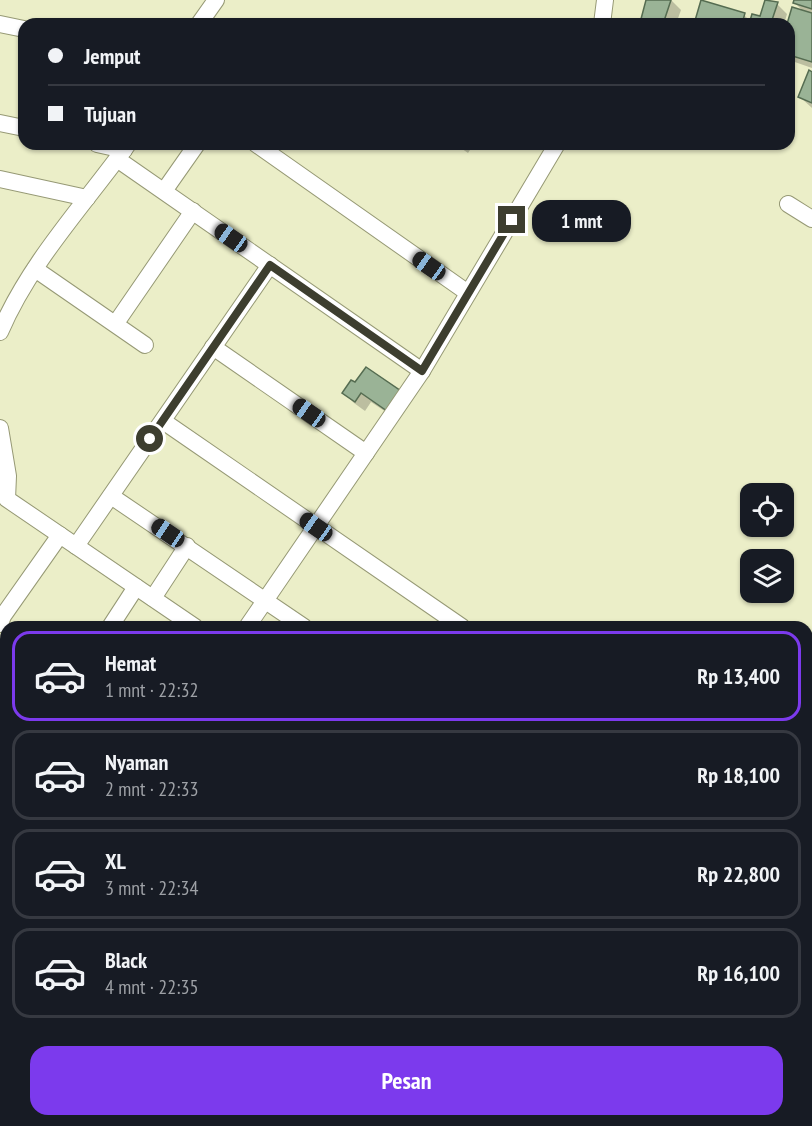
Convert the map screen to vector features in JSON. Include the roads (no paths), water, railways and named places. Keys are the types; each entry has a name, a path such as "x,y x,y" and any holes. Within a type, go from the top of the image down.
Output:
{"street":[{"path":"203,18 216,0"},
{"path":"602,18 604,0"},
{"path":"0,24 18,28"},
{"path":"0,123 18,127"},
{"path":"164,191 193,150"},
{"path":"265,150 468,293"},
{"path":"251,621 422,371 553,150"},
{"path":"0,332 12,304 35,269 123,151 164,191 422,371"},
{"path":"0,179 87,198"},
{"path":"788,204 812,219"},
{"path":"116,323 193,211"},
{"path":"76,546 270,265"},
{"path":"35,269 145,345"},
{"path":"213,347 366,453"},
{"path":"163,421 452,621"},
{"path":"0,428 7,468 7,499 186,621"},
{"path":"111,495 295,621"},
{"path":"1,621 60,535"},
{"path":"153,598 187,546"},
{"path":"114,621 136,587"}]}
